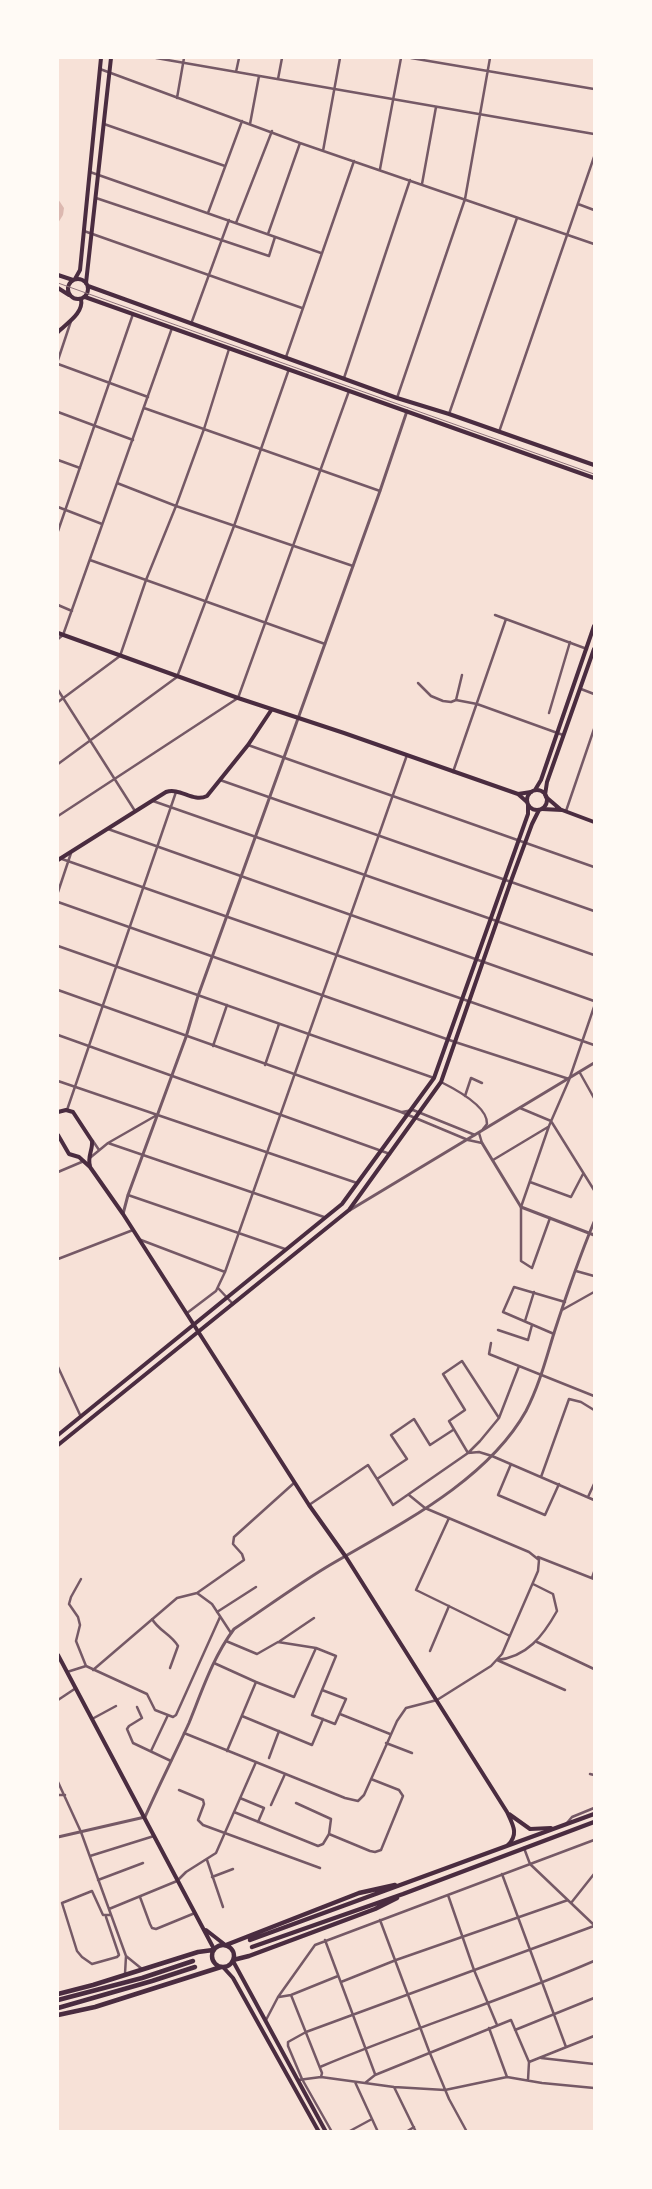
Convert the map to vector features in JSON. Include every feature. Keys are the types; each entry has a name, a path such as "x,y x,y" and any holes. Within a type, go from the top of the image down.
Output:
{"highway":[{"path":"250,1940 594,1814"},
{"path":"252,1947 403,1894 594,1822"},
{"path":"58,1994 198,1952 214,1949 359,1893 384,1886 398,1885"},
{"path":"58,2016 95,2007 222,1967 233,1961 375,1909 403,1894"},
{"path":"225,1944 232,1949 233,1961"},
{"path":"214,1949 213,1960 222,1967"},
{"path":"58,2000 142,1978 193,1961"},
{"path":"58,2008 152,1981 195,1966"}],"main road":[{"path":"69,295 67,287 80,270 101,58"},
{"path":"58,332 82,307 87,285 110,58"},
{"path":"58,275 81,279 87,285 191,324 397,398 449,414 594,465"},
{"path":"58,288 74,299 83,298 133,314 594,478"},
{"path":"58,1435 342,1204 413,1110 434,1078 528,814 527,796 533,791 540,780 594,626"},
{"path":"58,633 177,677 518,794 532,809 564,811 594,822"},
{"path":"58,1445 349,1210 441,1082 525,842 532,824 546,802 547,782 593,656 594,648"},
{"path":"59,859 166,792 176,792 200,799 207,796 248,745 272,709"},
{"path":"518,794 533,791 542,792 564,811"},
{"path":"58,1110 73,1112 92,1141 91,1150 86,1160"},
{"path":"58,1135 70,1154 86,1160 123,1214 294,1483 346,1557 437,1700 507,1812 515,1832 507,1846"},
{"path":"79,1158 86,1156 91,1150"},
{"path":"58,1655 214,1949"},
{"path":"507,1812 522,1825 530,1829 540,1830 566,1825"},
{"path":"204,1929 225,1944"},
{"path":"233,1961 300,2079 326,2132"},
{"path":"222,1967 233,1978 319,2132"}],"street":[{"path":"156,58 594,134"},
{"path":"177,98 184,58"},
{"path":"236,72 239,58"},
{"path":"278,79 282,58"},
{"path":"323,150 340,58"},
{"path":"380,170 400,58"},
{"path":"411,58 594,90"},
{"path":"397,398 465,199 490,58"},
{"path":"100,69 300,143 594,244"},
{"path":"250,124 259,76"},
{"path":"422,184 436,107"},
{"path":"208,213 242,121"},
{"path":"104,124 225,166"},
{"path":"236,223 272,132"},
{"path":"268,234 300,143"},
{"path":"499,432 594,157"},
{"path":"286,357 354,161"},
{"path":"90,172 321,253"},
{"path":"344,378 410,180"},
{"path":"96,198 269,256 275,237"},
{"path":"578,204 594,210"},
{"path":"449,414 516,218"},
{"path":"191,324 229,220"},
{"path":"84,231 302,308"},
{"path":"58,531 133,314"},
{"path":"58,360 73,318"},
{"path":"58,639 63,635 72,611 172,328"},
{"path":"58,702 120,656 146,580 204,429 230,348"},
{"path":"58,364 148,397"},
{"path":"58,764 177,677 234,526 289,369"},
{"path":"58,816 238,698 349,391"},
{"path":"144,408 380,491"},
{"path":"123,1214 128,1195 186,1037 198,996 254,837 380,491 407,411"},
{"path":"58,412 133,440"},
{"path":"58,460 80,468"},
{"path":"118,483 176,506 353,566"},
{"path":"58,507 102,524"},
{"path":"90,560 325,644"},
{"path":"58,605 72,611"},
{"path":"495,615 587,649"},
{"path":"453,772 506,619"},
{"path":"549,713 570,642"},
{"path":"456,700 462,676"},
{"path":"418,683 431,696 451,702 456,700 477,704 564,736"},
{"path":"581,689 594,694"},
{"path":"58,690 135,811"},
{"path":"564,811 594,729"},
{"path":"248,745 594,867"},
{"path":"187,1313 218,1288 225,1272 407,756"},
{"path":"220,780 505,878 594,911"},
{"path":"65,1110 75,1087 176,792"},
{"path":"151,800 594,955"},
{"path":"107,829 594,1001"},
{"path":"58,892 72,851"},
{"path":"59,859 594,1045"},
{"path":"58,902 455,1042 569,1080"},
{"path":"58,946 434,1078"},
{"path":"58,990 186,1037 402,1112 468,1140 482,1143"},
{"path":"213,1046 227,1005"},
{"path":"550,1218 532,1268 521,1261 521,1207 549,1126 569,1080 594,1007"},
{"path":"265,1064 280,1024"},
{"path":"58,1035 390,1154"},
{"path":"349,1210 569,1080 594,1063"},
{"path":"580,1073 594,1098"},
{"path":"465,1096 472,1078 482,1083"},
{"path":"58,1081 358,1183"},
{"path":"441,1082 465,1096 487,1120 487,1124 477,1134"},
{"path":"520,1108 551,1121 594,1190"},
{"path":"402,1112 413,1110 420,1112 477,1134 521,1207 594,1235"},
{"path":"58,1172 86,1160 108,1143 157,1115"},
{"path":"493,1160 549,1126"},
{"path":"92,1141 99,1150"},
{"path":"108,1143 325,1218"},
{"path":"530,1182 572,1197 583,1173"},
{"path":"128,1195 286,1249"},
{"path":"58,1837 145,1816 214,1663 231,1633 308,1580 425,1508 476,1471 492,1456 526,1411 541,1376 562,1310 594,1222"},
{"path":"58,1259 133,1230"},
{"path":"139,1239 225,1272"},
{"path":"576,1271 594,1276"},
{"path":"554,1334 503,1312 514,1287 565,1302"},
{"path":"218,1288 233,1304"},
{"path":"525,1321 534,1292"},
{"path":"562,1310 594,1292"},
{"path":"498,1330 528,1340 532,1325"},
{"path":"491,1343 489,1354 594,1396"},
{"path":"468,1453 449,1421 465,1410 443,1374 462,1361 499,1418"},
{"path":"309,1505 368,1466 394,1505 468,1453 499,1418 519,1366"},
{"path":"58,1367 81,1417"},
{"path":"541,1477 569,1399 581,1402 594,1410"},
{"path":"377,1479 407,1459 391,1435 414,1419 430,1445 454,1430"},
{"path":"468,1453 479,1452 492,1456 594,1500"},
{"path":"511,1464 498,1495 545,1515 559,1484"},
{"path":"92,1670 177,1598 197,1593 244,1560 234,1544 234,1537 294,1483"},
{"path":"588,1497 594,1484"},
{"path":"409,1494 425,1508 536,1557 593,1579 594,1572"},
{"path":"448,1518 416,1590 510,1636"},
{"path":"184,1733 345,1798 358,1801 364,1795 400,1714 406,1708 437,1700 491,1666 502,1654 538,1571 539,1560 536,1557"},
{"path":"81,1578 70,1597 69,1604 78,1617 80,1625 76,1642 86,1666 147,1694 155,1710 173,1717 176,1715 220,1617"},
{"path":"496,1660 511,1658 537,1641 557,1612 553,1594 532,1584"},
{"path":"218,1612 256,1587"},
{"path":"197,1593 212,1604 231,1633"},
{"path":"430,1651 449,1606"},
{"path":"226,1640 257,1654 314,1618"},
{"path":"152,1619 157,1628 174,1639 178,1646 170,1668"},
{"path":"537,1641 594,1669"},
{"path":"278,1642 316,1648 336,1656 322,1690 312,1715 335,1724 346,1699 322,1690"},
{"path":"214,1663 294,1697 316,1648"},
{"path":"496,1660 565,1690"},
{"path":"67,1672 86,1666"},
{"path":"228,1751 256,1682"},
{"path":"58,1700 76,1688"},
{"path":"92,1719 116,1706"},
{"path":"138,1707 142,1718 127,1729 133,1742 171,1761"},
{"path":"340,1714 390,1734"},
{"path":"151,1751 168,1715"},
{"path":"242,1716 312,1745 323,1719"},
{"path":"269,1758 279,1731"},
{"path":"386,1744 412,1753"},
{"path":"109,1910 177,1881 186,1872 216,1853 256,1762"},
{"path":"271,1805 285,1774"},
{"path":"590,1774 594,1775"},
{"path":"329,1834 370,1851 381,1850 403,1796 399,1790 371,1779"},
{"path":"58,1782 81,1832 112,1915 126,1956 125,1974"},
{"path":"179,1790 203,1800 204,1804 198,1820 203,1825 320,1868"},
{"path":"58,1795 65,1795"},
{"path":"240,1798 264,1808 258,1822"},
{"path":"234,1812 318,1846 325,1843 332,1821 329,1817 296,1803"},
{"path":"566,1825 572,1817 594,1808"},
{"path":"90,1856 154,1836"},
{"path":"266,2020 278,1997 315,1945 594,1840"},
{"path":"332,2132 300,2079 287,2044 289,2041 306,2032 594,1925 530,1864 524,1848"},
{"path":"207,1860 223,1907"},
{"path":"98,1880 143,1863"},
{"path":"212,1877 233,1869"},
{"path":"502,1874 566,2047"},
{"path":"571,1902 594,1874"},
{"path":"92,1891 102,1914 106,1917 119,1955 92,1964 77,1951 62,1903 92,1891"},
{"path":"448,1894 474,1970 497,2025"},
{"path":"140,1897 150,1924 156,1929 195,1913"},
{"path":"341,1982 396,1960 568,1900"},
{"path":"106,1917 112,1915"},
{"path":"380,1920 445,2090 467,2132"},
{"path":"325,1940 375,2074"},
{"path":"126,1956 142,1969"},
{"path":"320,2067 365,2048 543,1983 594,1960"},
{"path":"278,1997 291,1995 338,1976"},
{"path":"291,1995 320,2067 321,2077"},
{"path":"515,2030 594,1998"},
{"path":"365,2083 375,2074 511,2020 529,2062 528,2080"},
{"path":"489,2028 507,2077"},
{"path":"529,2062 594,2036"},
{"path":"540,2058 594,2064"},
{"path":"300,2079 321,2077 394,2087 445,2090 507,2077 542,2083 594,2088"},
{"path":"354,2082 378,2132"},
{"path":"394,2087 416,2132"},
{"path":"348,2132 372,2119"},
{"path":"406,2132 414,2127"}],"shaded area":[{"path":"58,199 64,208 63,215 58,223"}],"tram line":[{"path":"58,283 594,474"}]}
